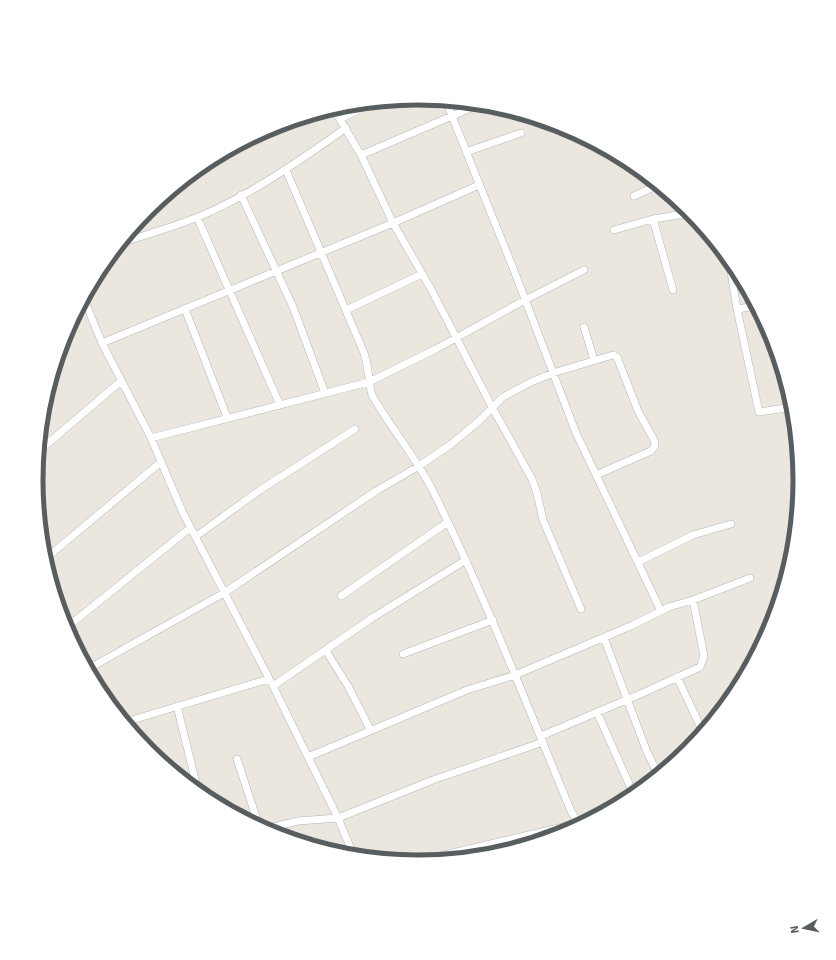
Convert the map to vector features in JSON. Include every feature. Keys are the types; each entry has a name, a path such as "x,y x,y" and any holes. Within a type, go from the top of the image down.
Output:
{"street":[{"path":"448,106 576,433 661,611"},
{"path":"361,155 470,108"},
{"path":"340,119 357,110"},
{"path":"337,114 361,155 393,224 456,336 492,408 532,479 537,493 542,520 581,609"},
{"path":"130,240 197,218 286,170 346,128"},
{"path":"466,152 521,133"},
{"path":"286,170 367,363 369,382 375,399 419,466 448,522 493,620 571,811 576,820"},
{"path":"102,343 393,224 479,185"},
{"path":"634,196 653,188"},
{"path":"241,195 277,271 310,348 326,393"},
{"path":"614,230 653,219 682,214"},
{"path":"197,218 280,405"},
{"path":"653,219 673,290"},
{"path":"150,438 227,417 369,382 436,349 456,336 584,270"},
{"path":"346,310 422,274"},
{"path":"731,274 737,309 759,412 786,408"},
{"path":"86,305 102,343 150,438 190,528 273,686 338,818 351,849"},
{"path":"737,309 750,307"},
{"path":"185,309 227,417"},
{"path":"584,326 594,360"},
{"path":"93,667 224,593 376,491 419,466 450,445 479,421 503,397 531,382 553,373 608,356 616,356 638,411 655,444 651,451 596,475"},
{"path":"45,446 122,381"},
{"path":"195,537 260,490 355,429"},
{"path":"50,554 160,462"},
{"path":"341,596 448,522"},
{"path":"638,562 693,534 731,524"},
{"path":"72,623 190,528"},
{"path":"273,686 372,618 466,560"},
{"path":"308,757 467,690 515,675 604,638 661,611 750,578"},
{"path":"275,827 298,821 338,818 542,739 597,712 700,666 703,660 693,600"},
{"path":"403,654 493,620"},
{"path":"604,638 656,770"},
{"path":"326,651 351,691 371,731"},
{"path":"678,677 700,726"},
{"path":"130,720 269,679"},
{"path":"177,706 196,782"},
{"path":"597,712 631,788"},
{"path":"237,759 256,818"},
{"path":"451,853 554,829"}]}
